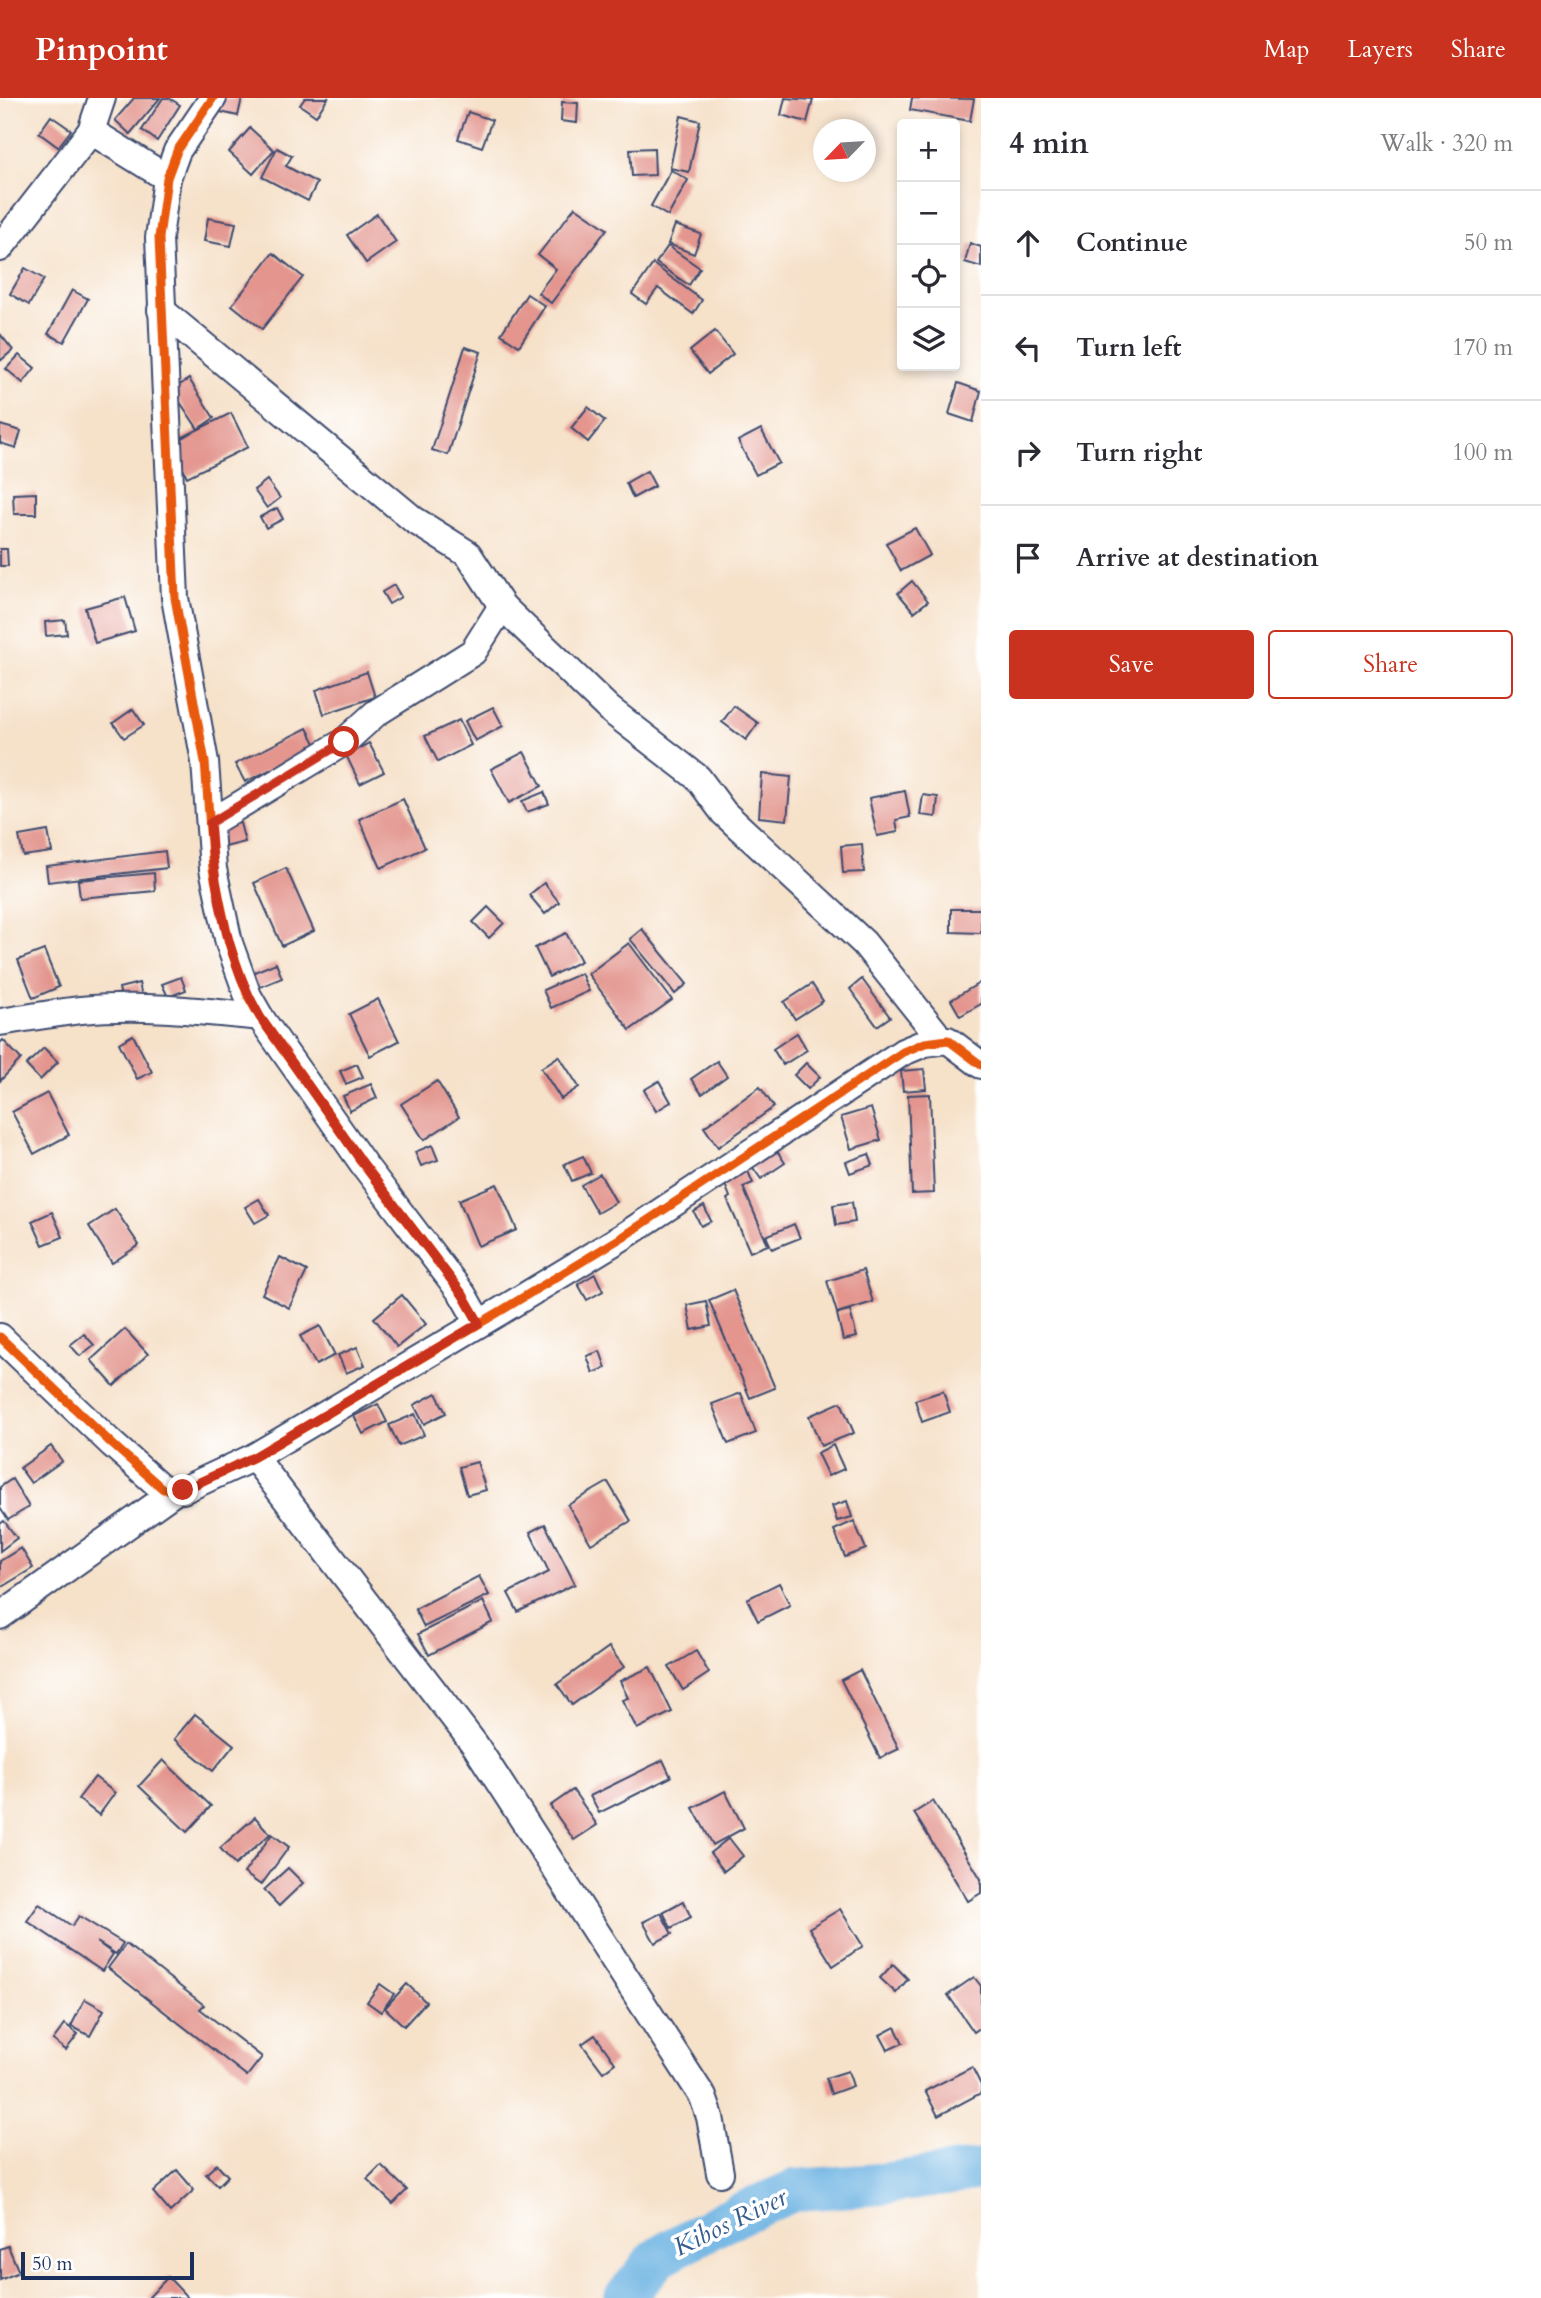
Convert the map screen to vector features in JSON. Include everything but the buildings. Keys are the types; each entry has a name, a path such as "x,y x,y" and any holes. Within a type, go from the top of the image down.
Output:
{"street":[{"path":"0,248 91,131 102,98"},
{"path":"213,98 177,151 167,178 159,238 175,598 205,762 213,869 229,943 248,996 260,1017 364,1165 463,1295 479,1323"},
{"path":"91,131 167,178"},
{"path":"161,310 414,520 468,554 502,606 609,709 698,778 724,813 864,943 935,1032 936,1040"},
{"path":"210,823 344,742 376,713 473,652 502,606"},
{"path":"0,1021 83,1010 139,1009 195,1010 260,1017"},
{"path":"0,1616 174,1492 254,1457 624,1236 903,1052 936,1040 948,1040 981,1065"},
{"path":"0,1337 122,1453 163,1489 174,1492"},
{"path":"254,1457 475,1745 703,2098 710,2117 720,2173"}],"waterway":[{"name":"Kibos River","path":"625,2298 658,2257 726,2220 795,2190 881,2184 981,2170"}],"cycle path":[{"path":"213,98 177,151 167,178 159,238 175,598 205,762 213,869 229,943 248,996 260,1017 364,1165 463,1295 479,1323"},
{"path":"0,1337 163,1489 183,1490 254,1457 624,1236 903,1052 925,1043 948,1040 981,1065"}],"route":[{"path":"183,1490 254,1457 479,1323 463,1295 364,1165 260,1017 248,996 229,943 213,869 210,823 344,742"}]}
